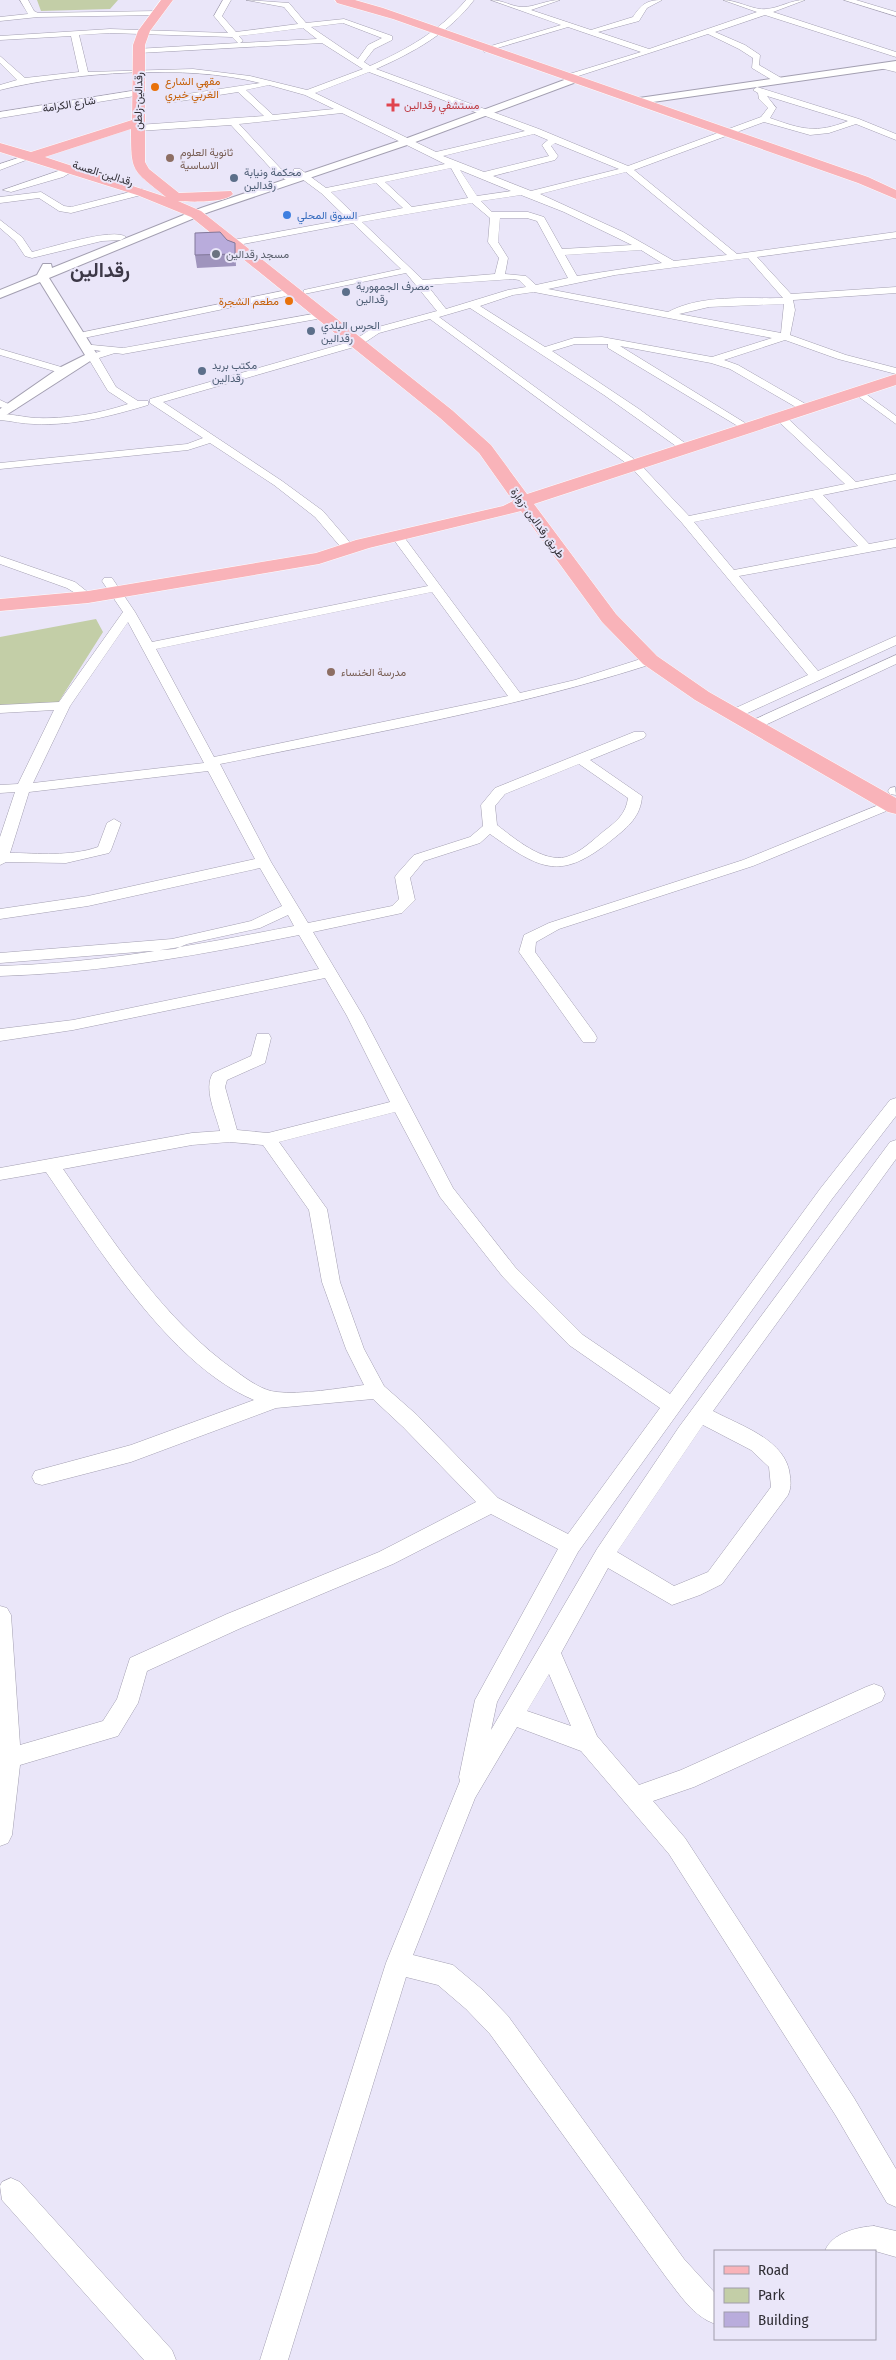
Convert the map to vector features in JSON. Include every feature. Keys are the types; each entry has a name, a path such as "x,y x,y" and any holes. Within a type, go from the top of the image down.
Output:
{"main road":[{"name":"رقدالين-زلطن","path":"167,0 144,31 139,50 138,125 140,166 175,196"},
{"path":"341,0 389,14 439,34 639,101 863,180 896,195"},
{"path":"40,157 138,125"},
{"name":"رقدالين-العسة","path":"0,141 70,170 197,210"},
{"name":"رقدالين-العسة","path":"0,147 175,196 197,210"},
{"path":"175,196 226,194"},
{"name":"طريق رقدالين -زوارة","path":"197,210 360,340 485,449 607,594 657,648 692,678 740,711"},
{"name":"طريق رقدالين -زوارة","path":"300,292 324,315 360,340"},
{"path":"0,593 71,585 111,587 319,558 352,545 509,510 529,500 634,464 687,449 805,408 859,392 892,378"},
{"name":"طريق رقدالين -زوارة","path":"529,500 609,618 650,660 677,680 740,711 895,797"},
{"path":"0,605 88,598 111,587"}],"street":[{"path":"24,0 31,13 38,15"},
{"path":"227,0 218,16 242,46"},
{"path":"250,0 286,5 293,10 303,24 324,41 369,69 536,131 628,169 734,256"},
{"path":"495,0 649,52"},
{"path":"522,10 556,0"},
{"path":"591,32 636,19 644,6 658,0"},
{"path":"727,0 896,56"},
{"path":"0,294 44,271 121,237 402,140 588,72 766,14 802,0"},
{"path":"848,0 896,14"},
{"path":"308,94 369,69 439,34 465,3"},
{"path":"0,19 38,15 157,14"},
{"path":"0,38 74,32 144,31 210,36 232,35 303,24 344,22 389,38 371,47 339,50"},
{"path":"487,50 568,25"},
{"path":"74,32 84,74"},
{"path":"709,32 751,52 757,57 756,66 780,81"},
{"path":"139,50 324,41"},
{"path":"359,63 371,47"},
{"path":"0,58 23,81"},
{"path":"639,101 896,64"},
{"path":"884,66 896,70"},
{"path":"0,88 23,81 84,74 138,71 193,71 232,74 276,84 308,94 454,165 596,221 670,263"},
{"path":"174,99 276,84"},
{"path":"745,86 856,121 896,137"},
{"path":"240,89 270,117"},
{"path":"531,194 628,169 764,119 772,108 763,99 762,92"},
{"name":"شارع الكرامة","path":"0,116 138,93"},
{"path":"305,113 323,101"},
{"path":"138,125 233,122 305,113 341,111"},
{"path":"764,119 811,134 831,132 856,121"},
{"path":"233,122 294,176 324,191 357,221 420,282 438,314 634,464 686,520 815,676"},
{"path":"436,155 536,131"},
{"path":"484,176 552,158 554,156 546,145 555,139"},
{"path":"0,167 40,157"},
{"path":"324,191 454,165"},
{"path":"454,165 458,177 473,199 490,215 528,215 540,219 573,278"},
{"path":"0,192 60,175 70,170"},
{"path":"0,286 44,271 197,210 226,194 294,176"},
{"path":"379,181 410,210"},
{"path":"0,200 41,195 62,209 72,210 142,192"},
{"path":"238,242 410,210 521,192"},
{"path":"495,216 493,242 504,253 505,258 499,277"},
{"path":"0,223 19,239 28,254 32,255 44,271 112,389 137,405"},
{"path":"408,270 300,292 86,346 64,371 3,411 14,417 33,421 100,416 360,340 375,331 472,306 512,292 534,289 573,278 670,263 750,255 896,235"},
{"path":"32,255 102,238 121,237"},
{"path":"559,252 644,247"},
{"path":"750,255 788,299 790,310 785,337"},
{"path":"420,282 499,277 522,278 534,289 785,337 842,357 892,378"},
{"path":"671,314 677,309 702,304 896,290"},
{"path":"472,306 653,423 687,449"},
{"path":"86,346 124,351 324,315"},
{"path":"713,360 785,337"},
{"path":"542,351 574,340 602,340 713,360 734,367 805,408"},
{"path":"602,340 746,428"},
{"path":"0,352 64,371"},
{"path":"842,357 892,378"},
{"path":"859,392 896,421"},
{"path":"154,401 278,483 312,509 352,545"},
{"path":"780,417 854,486"},
{"path":"0,466 75,460 188,447 212,439"},
{"path":"686,520 896,478"},
{"path":"815,494 867,548"},
{"path":"397,536 517,698"},
{"path":"730,574 896,543"},
{"path":"0,560 71,585 88,598"},
{"path":"111,587 129,612 264,862 355,1016 446,1192 509,1272 576,1340 672,1406"},
{"path":"147,647 436,588"},
{"path":"114,823 104,850 94,854 72,858 0,859 23,788 63,706 129,612"},
{"path":"740,711 896,640"},
{"path":"760,722 896,658"},
{"path":"0,789 23,788 212,764 517,698 580,683 650,660"},
{"path":"0,709 63,706"},
{"path":"580,759 635,796 635,807 626,821 590,850 564,863 548,861 519,848 490,827 488,805 500,791 639,735"},
{"path":"589,1038 527,952 529,940 554,926 748,863 895,797"},
{"path":"0,971 63,969 178,954 397,910 407,900 402,877 419,858 475,840 490,827"},
{"path":"0,914 88,900 264,862"},
{"path":"0,958 175,944 182,940 255,925 272,919 290,908"},
{"path":"0,1035 73,1026 328,972"},
{"path":"230,1136 216,1087 219,1077 259,1059 263,1038"},
{"path":"466,1792 486,1700 571,1546 826,1194 896,1104"},
{"path":"0,1174 192,1139 230,1136 268,1139 400,1105"},
{"path":"268,1139 318,1208 331,1282 355,1349 377,1391 410,1420 490,1504 571,1546"},
{"path":"274,2360 398,1963 466,1792 550,1652 604,1555 700,1414 896,1146"},
{"path":"50,1164 110,1252 174,1327 231,1381 275,1400"},
{"path":"765,1278 790,1292"},
{"path":"42,1477 96,1466 194,1433 275,1400 377,1391"},
{"path":"604,1555 672,1596 693,1589 715,1578 781,1489 779,1464 758,1444 700,1414"},
{"path":"10,1758 110,1729 127,1703 138,1665 234,1621 386,1558 490,1504"},
{"path":"0,1615 10,1758 0,1835"},
{"path":"550,1652 589,1743 678,1846 845,2107 896,2194"},
{"path":"635,1797 686,1779 874,1694"},
{"path":"511,1715 589,1743"},
{"path":"398,1963 444,1974 475,2000 499,2025 675,2268 700,2298 714,2310"},
{"path":"11,2191 162,2360"},
{"path":"840,2250 858,2241 878,2238 896,2244"}],"green space":[{"path":"37,0 118,0 110,9 41,11"},
{"path":"96,619 103,632 58,703 0,707 0,637"}],"building":[{"path":"220,232 227,240 235,243 235,254 195,255 195,233"}],"place":[{"name":"مقهي الشارع الغربي خيري","path":"155,87"},
{"name":"مستشفي رقدالين","path":"393,105"},
{"name":"ثانوية العلوم الاساسية","path":"170,158"},
{"name":"محكمة ونيابة رقدالين","path":"234,178"},
{"name":"السوق المحلي","path":"287,215"},
{"name":"مسجد رقدالين","path":"216,254"},
{"name":"مصرف الجمهورية- رقدالين","path":"346,292"},
{"name":"مطعم الشجرة","path":"289,301"},
{"name":"الحرس البلدي رقدالين","path":"311,331"},
{"name":"مكتب بريد رقدالين","path":"202,371"},
{"name":"مدرسة الخنساء","path":"331,672"}],"district":[{"name":"رقدالين","path":"100,270"}]}
